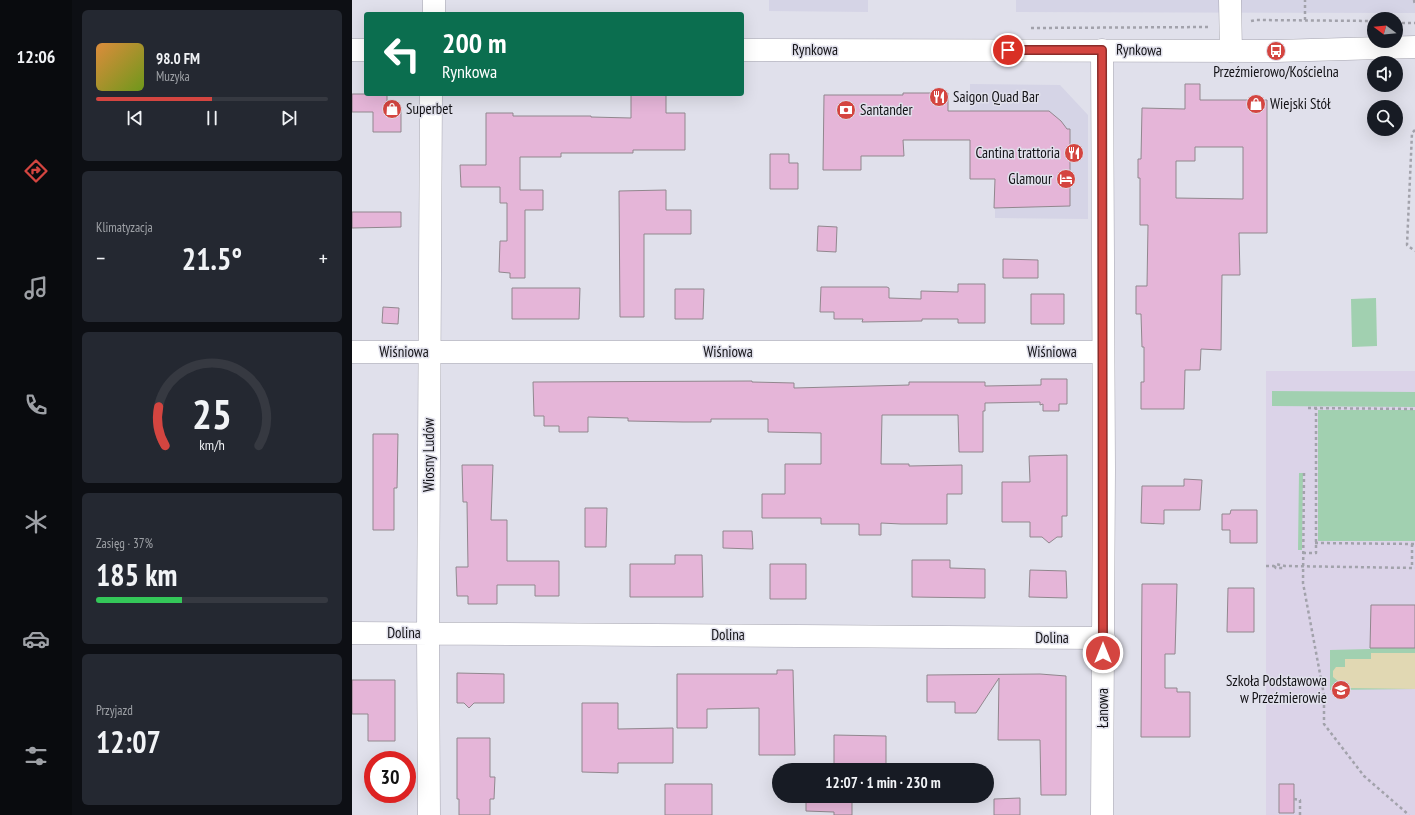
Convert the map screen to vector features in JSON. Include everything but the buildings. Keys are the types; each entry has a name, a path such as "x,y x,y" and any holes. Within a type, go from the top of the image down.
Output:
{"street":[{"path":"434,0 434,12"},
{"path":"1230,0 1231,51"},
{"name":"Rynkowa","path":"744,50 1231,51 1415,46"},
{"path":"352,50 364,50"},
{"name":"Łanowa","path":"1102,50 1104,638 1102,815"},
{"name":"Wiosny Ludów","path":"429,815 428,633 431,96"},
{"name":"Wiśniowa","path":"352,352 1103,352"},
{"name":"Dolina","path":"352,633 1104,638"}],"path":[{"path":"1305,0 1305,20"},
{"path":"1414,0 1415,5"},
{"path":"1095,27 1230,27 1256,20 1367,21"},
{"path":"1403,23 1415,23"},
{"path":"1415,130 1412,134 1407,245 1415,251"},
{"path":"1308,408 1415,409"},
{"path":"1303,553 1316,553 1316,408"},
{"path":"1304,473 1303,583 1324,695 1324,724 1364,776 1409,815"},
{"path":"1266,566 1274,566 1276,564 1285,566 1414,568 1414,544 1315,543"},
{"path":"1294,799 1300,800 1300,815"}],"shaded area":[{"path":"769,0 868,0 868,12 769,11"},
{"path":"1016,0 1415,0 1415,13 1016,12"},
{"path":"970,84 1060,85 1088,115 1088,219 995,218 995,179 970,179"},
{"name":"Szkoła Podstawowa w Przeźmierowie","path":"1266,371 1415,371 1415,815 1266,815"}],"green space":[{"path":"1376,298 1377,346 1352,347 1351,299"},
{"path":"1272,391 1415,392 1415,407 1272,406"},
{"path":"1318,410 1415,410 1415,541 1318,541"},
{"path":"1299,473 1303,473 1302,550 1298,550"},
{"path":"1371,605 1415,605 1415,689 1330,690 1330,650 1370,649"}],"sand":[{"path":"1371,653 1415,653 1415,689 1345,688 1345,681 1338,681 1333,677 1333,671 1336,667 1345,667 1345,659 1371,659"}],"place":[{"name":"Przeźmierowo/Kościelna","path":"1276,51"},
{"name":"Saigon Quad Bar","path":"939,97"},
{"name":"Wiejski Stół","path":"1256,104"},
{"name":"Superbet","path":"392,109"},
{"name":"Santander","path":"846,110"},
{"name":"Cantina trattoria","path":"1074,153"},
{"name":"Glamour","path":"1066,179"},
{"name":"Szkoła Podstawowa w Przeźmierowie","path":"1341,690"}],"route":[{"path":"1008,50 1102,50 1104,468 1103,653"}]}
